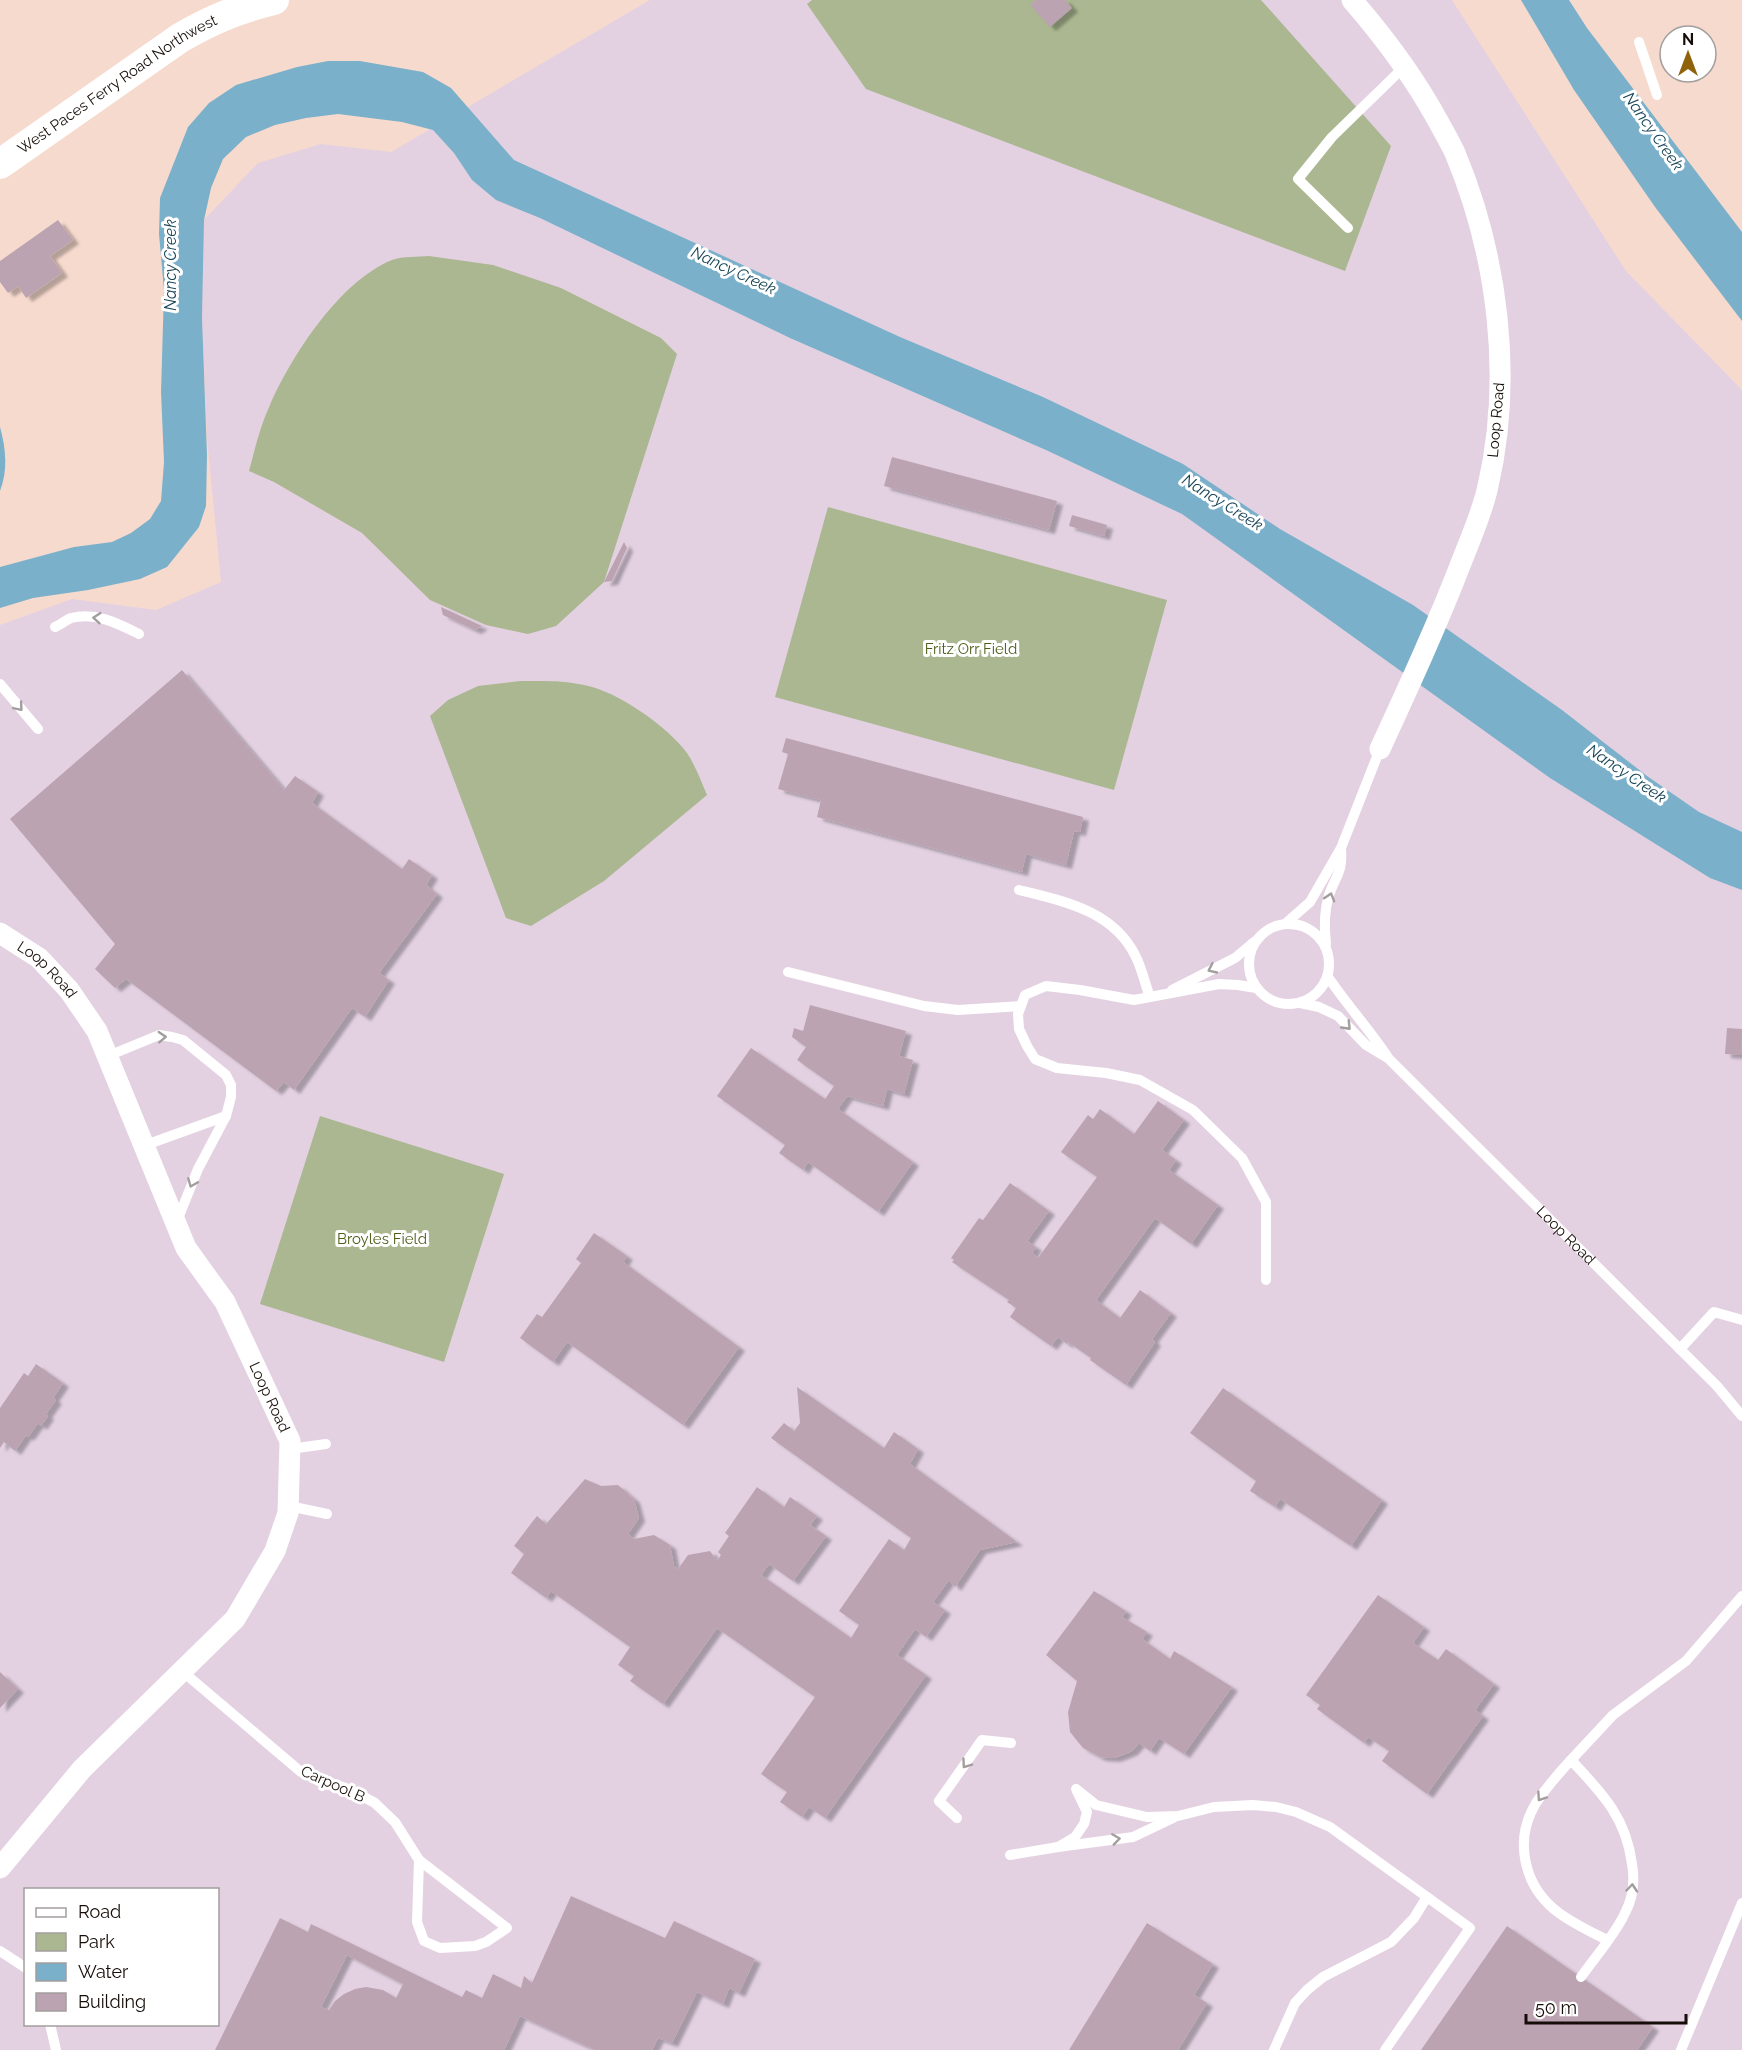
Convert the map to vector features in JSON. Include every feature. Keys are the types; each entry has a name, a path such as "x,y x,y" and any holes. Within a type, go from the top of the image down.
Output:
{"street":[{"name":"West Paces Ferry Road Northwest","path":"0,164 180,38 231,12 274,0"},
{"name":"Loop Road","path":"1352,0 1405,66 1454,152 1473,203 1487,252 1498,337 1501,386 1496,446 1488,488 1452,587 1380,749"},
{"name":"Loop Road","path":"0,933 39,958 69,990 98,1031 186,1248 225,1302 290,1441 288,1513 275,1551 235,1619 82,1769 0,1868"}],"lane":[{"path":"1639,42 1657,94"},
{"path":"1348,228 1298,179 1332,137 1405,66"},
{"path":"55,627 71,618 100,617 139,634"},
{"path":"0,684 38,729"},
{"name":"Loop Road","path":"1285,924 1310,902 1341,848 1380,749"},
{"name":"Loop Road","path":"1326,947 1324,922 1329,896 1342,864 1341,848"},
{"path":"1019,890 1064,901 1096,914 1119,931 1136,957 1150,997"},
{"path":"1164,995 1235,958 1265,931 1285,924 1297,924 1309,929 1319,936 1326,947 1329,956 1328,976 1322,988 1312,998 1288,1005 1265,997 1256,988 1250,976 1248,963 1257,939"},
{"path":"788,972 924,1006 958,1010 1021,1006"},
{"name":"Loop Road","path":"1328,976 1344,1002 1371,1032 1389,1059 1718,1386 1742,1416"},
{"path":"1256,988 1219,984 1134,1000 1046,986 1025,995 1018,1014 1019,1029 1035,1059 1057,1068 1106,1073 1140,1080 1193,1110 1242,1158 1266,1202 1266,1280"},
{"name":"Loop Road","path":"1300,1003 1319,1007 1338,1016 1366,1045 1389,1059"},
{"path":"108,1056 159,1035 183,1040 226,1075 231,1085 226,1116 198,1169 175,1224"},
{"path":"143,1146 226,1116"},
{"path":"1680,1349 1714,1312 1742,1320"},
{"path":"290,1449 326,1444"},
{"path":"289,1506 327,1514"},
{"path":"1607,1940 1558,1912 1540,1895 1529,1879 1524,1854 1525,1830 1535,1806 1548,1786 1570,1761 1614,1715 1686,1661 1742,1596"},
{"name":"Carpool B","path":"182,1671 301,1772 351,1790 375,1803 395,1822 419,1860 507,1928 486,1942 475,1946 440,1948 424,1941 417,1922 419,1860"},
{"path":"957,1818 939,1801 982,1740 1011,1743"},
{"path":"1570,1761 1601,1791 1616,1813 1630,1849 1633,1872 1632,1896 1625,1915 1581,1977"},
{"path":"1058,1848 1076,1837 1084,1824 1087,1812 1076,1789 1096,1804 1147,1817 1178,1816"},
{"path":"1010,1855 1133,1837 1178,1816 1214,1807 1253,1805 1276,1807 1296,1812 1330,1827 1470,1928 1385,2050"},
{"path":"1274,2050 1295,2003 1307,1990 1323,1977 1391,1942 1414,1918 1427,1897"},
{"path":"1681,2050 1742,1903"},
{"path":"0,1951 24,1967"},
{"path":"50,2026 56,2050"}],"shaded area":[{"path":"650,0 1452,0 1626,271 1742,390 1742,2050 0,2050 0,625 72,599 156,610 221,582 207,438 202,318 204,220 258,163 321,144 391,152"}],"green space":[{"path":"812,0 1261,0 1391,146 1345,271 866,89 807,4"},
{"path":"429,256 493,265 561,288 661,338 677,354 604,582 556,626 528,634 486,625 430,600 362,533 274,482 249,471 261,429 279,385 305,343 336,302 354,284 392,260"},
{"name":"Fritz Orr Field","path":"828,507 1167,600 1114,790 775,697"},
{"path":"520,681 576,683 611,694 626,702 654,721 687,753 707,795 604,881 531,926 506,918 430,716 448,700 478,686"},
{"name":"Broyles Field","path":"320,1116 504,1174 444,1362 260,1304"}],"water":[{"name":"Nancy Creek","path":"1521,0 1569,0 1587,28 1742,232 1742,321 1655,207 1574,90"},
{"name":"Nancy Creek","path":"328,61 360,61 423,72 451,88 514,160 900,337 1043,397 1183,464 1280,529 1413,605 1562,710 1647,776 1699,812 1742,832 1742,890 1710,878 1550,778 1182,514 1046,450 790,338 540,218 496,200 472,180 454,153 433,130 402,122 338,114 306,118 275,125 246,137 223,159 211,188 204,220 202,318 207,455 206,506 199,527 167,567 140,579 33,598 0,608 0,567 74,547 112,542 131,533 150,519 161,501 164,462 161,392 164,290 159,234 160,198 188,127 209,103 236,85 297,67"},
{"path":"0,427 5,459 0,491"}],"building":[{"path":"1036,0 1065,0 1072,8 1050,27 1030,5"},
{"path":"58,220 73,240 50,256 62,273 26,298 18,286 8,293 0,282 0,261"},
{"path":"892,457 1057,501 1049,530 884,486"},
{"path":"1072,515 1107,525 1104,536 1069,526"},
{"path":"624,542 627,548 612,581 604,582"},
{"path":"441,607 482,626 475,630 443,615"},
{"path":"182,670 284,790 295,776 318,792 312,803 402,869 409,859 432,875 426,885 437,894 379,973 389,980 365,1017 352,1008 294,1090 284,1082 276,1091 126,979 115,988 95,969 115,944 10,819"},
{"path":"786,738 1083,817 1080,832 1074,831 1066,865 1026,854 1022,872 817,817 821,800 778,789 788,754 782,752"},
{"path":"810,1005 906,1031 899,1056 913,1060 904,1094 887,1089 883,1106 847,1096 838,1109 913,1162 878,1212 808,1162 803,1170 779,1153 785,1145 717,1096 751,1048 825,1099 834,1086 797,1060 806,1047 792,1037 794,1028 803,1031"},
{"path":"1727,1028 1742,1029 1741,1055 1725,1054"},
{"path":"1158,1101 1184,1120 1162,1150 1176,1160 1169,1170 1218,1205 1191,1244 1155,1218 1096,1300 1120,1318 1140,1290 1171,1313 1152,1339 1155,1342 1126,1385 1068,1342 1067,1344 1058,1337 1051,1346 1010,1317 1016,1308 1007,1302 1009,1300 952,1262 954,1260 951,1258 979,1218 983,1220 1010,1183 1049,1211 1027,1241 1036,1247 1032,1253 1038,1258 1097,1177 1061,1152 1088,1115 1093,1119 1100,1109 1134,1134"},
{"path":"594,1233 627,1256 623,1262 739,1347 683,1425 567,1342 553,1362 520,1338 537,1314 542,1317 581,1263 576,1259"},
{"path":"36,1364 63,1383 53,1398 56,1400 41,1426 38,1423 15,1451 4,1442 0,1448 0,1408 24,1373 28,1376"},
{"path":"797,1387 884,1448 894,1432 918,1449 910,1464 1017,1542 980,1550 955,1587 949,1580 933,1602 945,1610 926,1637 915,1629 897,1655 926,1675 825,1818 809,1807 802,1817 780,1802 787,1792 761,1774 815,1697 717,1628 663,1704 630,1681 634,1676 618,1665 630,1647 551,1591 546,1598 511,1573 524,1554 514,1546 533,1521 537,1516 546,1524 585,1479 601,1486 618,1485 634,1499 639,1518 628,1534 634,1539 654,1535 670,1545 674,1566 678,1569 688,1555 710,1551 717,1561 721,1555 718,1552 729,1536 725,1533 757,1487 784,1507 790,1497 817,1516 810,1525 826,1536 793,1581 769,1564 761,1575 851,1638 859,1625 839,1611 889,1539 904,1550 911,1538 771,1438 784,1423 794,1431 800,1423"},
{"path":"1223,1388 1382,1500 1351,1546 1280,1499 1275,1507 1250,1491 1256,1481 1190,1433"},
{"path":"1094,1591 1126,1611 1122,1617 1147,1632 1142,1639 1170,1659 1174,1651 1232,1687 1184,1754 1159,1738 1150,1751 1139,1743 1132,1751 1120,1756 1100,1757 1083,1748 1070,1732 1068,1712 1077,1681 1046,1655"},
{"path":"1378,1595 1424,1627 1413,1643 1438,1660 1446,1649 1494,1684 1475,1710 1483,1716 1427,1794 1382,1761 1389,1751 1368,1737 1364,1743 1317,1709 1320,1705 1306,1695"},
{"path":"0,1672 18,1689 0,1708"},
{"path":"571,1896 665,1938 674,1921 755,1959 739,1993 729,1988 723,2004 697,1992 672,2043 658,2038 652,2050 595,2050 520,2016 504,2050 215,2050 280,1918 308,1932 311,1924 462,1997 466,1990 482,1998 493,1974 521,1988 524,1976 532,1983","holes":["347,1955 403,1984 396,1998 383,1990 366,1987 344,1994 329,2010 321,2007"]},
{"path":"1147,1923 1213,1964 1194,1995 1207,2003 1178,2050 1069,2050"},
{"path":"1507,1926 1653,2027 1637,2050 1421,2050"}]}
